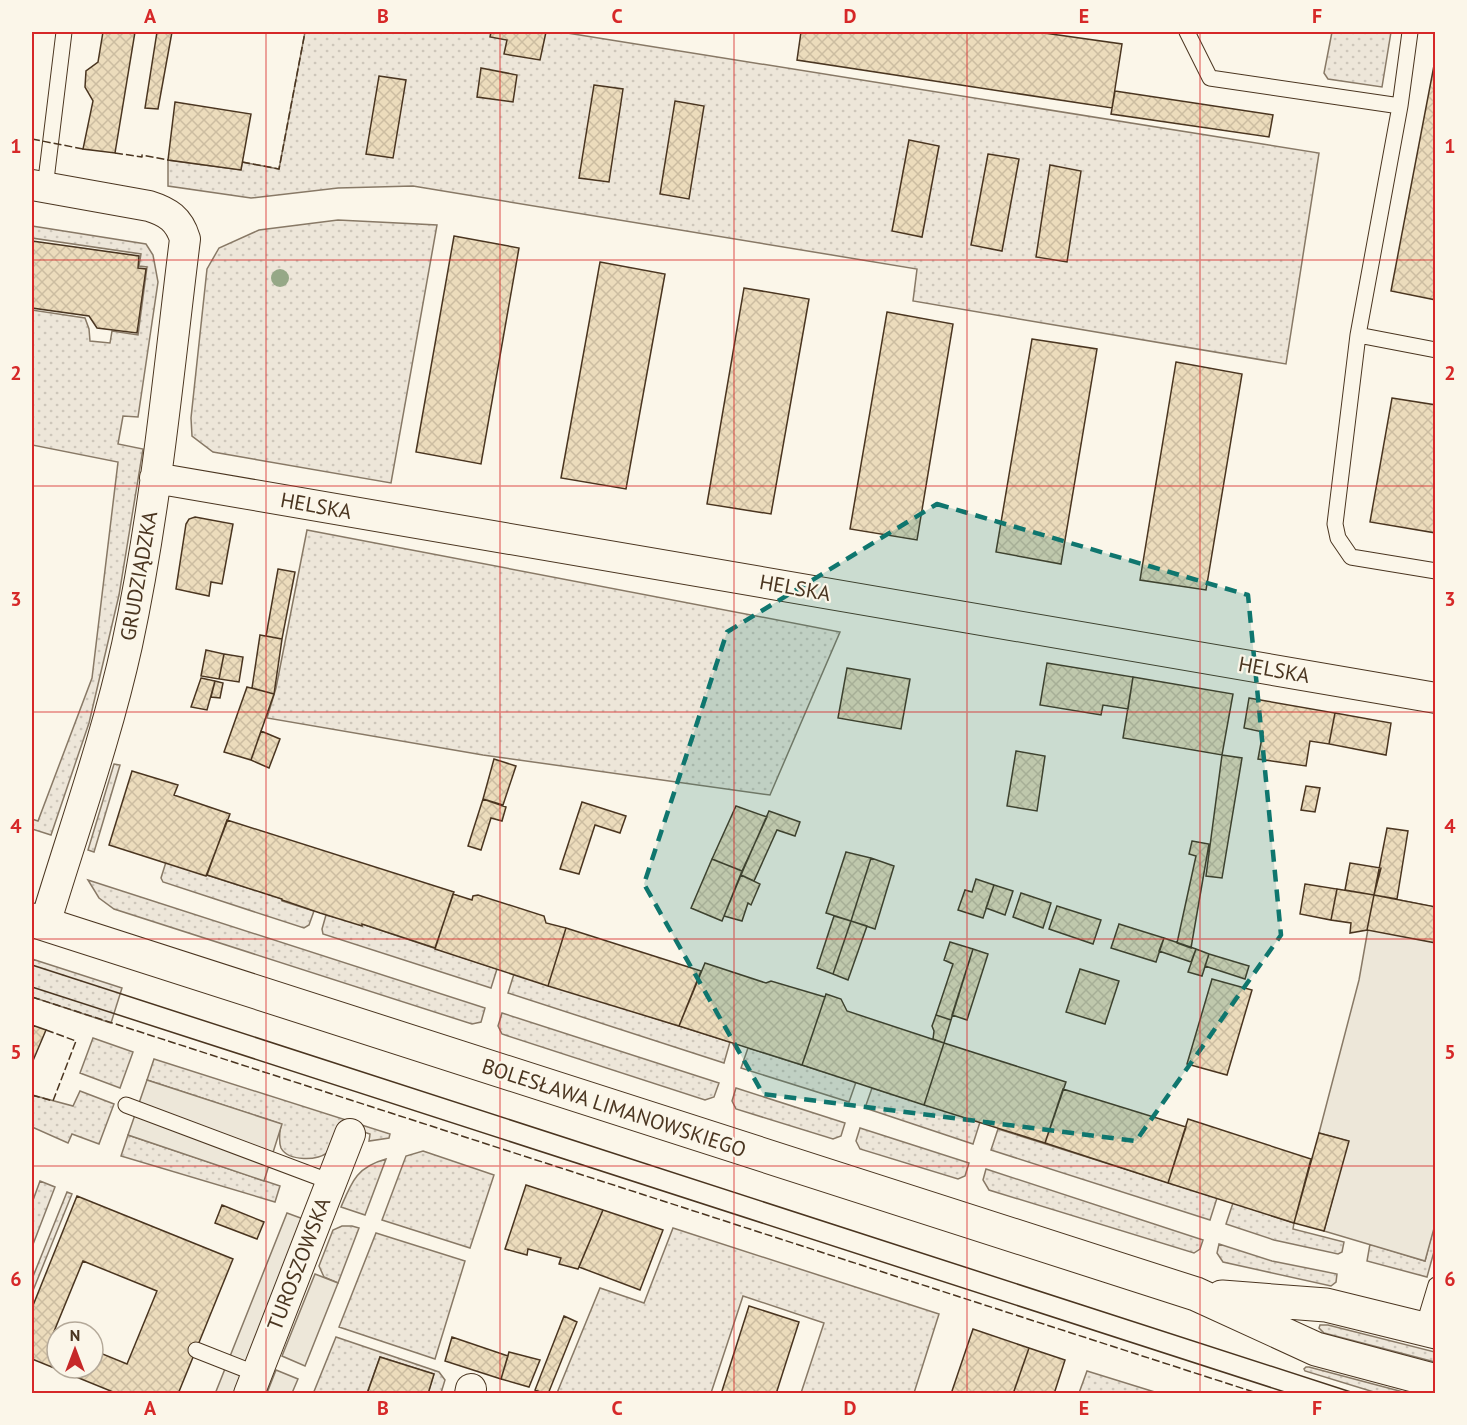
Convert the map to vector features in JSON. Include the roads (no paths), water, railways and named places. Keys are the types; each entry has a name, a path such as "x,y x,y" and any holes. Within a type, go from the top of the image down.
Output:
{"main road":[{"name":"BOLESŁAWA LIMANOWSKIEGO","path":"38,922 1196,1294 1316,1349 1436,1382"},
{"name":"BOLESŁAWA LIMANOWSKIEGO","path":"1196,1294 1326,1305 1429,1330"}],"street":[{"name":"GRUDZIĄDZKA","path":"38,186 149,206 165,211 176,220 185,239 147,536 127,646 101,743 38,922"},
{"name":"HELSKA","path":"155,478 1436,698"},
{"name":"TUROSZOWSKA","path":"253,1384 350,1134"}],"lane":[{"path":"38,186 64,32"},
{"path":"1187,32 1210,78 1400,106"},
{"path":"1410,32 1400,106 1358,335 1335,524 1338,538 1351,557 1436,571"},
{"path":"1358,335 1436,350"},
{"path":"126,1105 331,1182"},
{"path":"1429,1330 1436,1285"},
{"path":"196,1350 253,1384"}],"tram line":[{"path":"32,965 1357,1394"},
{"path":"32,987 1291,1394"}]}
